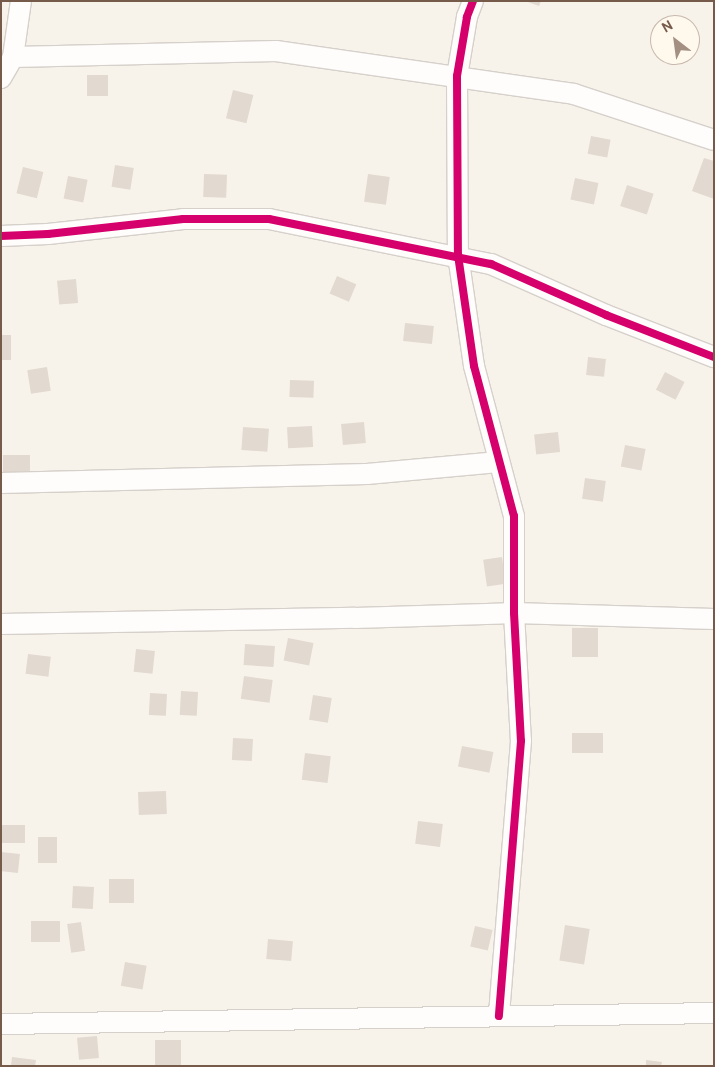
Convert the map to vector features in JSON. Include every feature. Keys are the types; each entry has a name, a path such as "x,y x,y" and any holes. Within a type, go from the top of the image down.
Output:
{"street":[{"path":"1,78 13,57 21,1"},
{"path":"473,1 467,17 457,76 458,255 474,366 498,462 514,516 514,613 521,741 498,1016"},
{"path":"13,57 276,51 574,94 714,140"},
{"path":"1,236 48,234 183,219 269,219 458,255 491,264 606,315 714,357"},
{"path":"1,483 367,474 498,462"},
{"path":"1,624 345,619 514,613 714,619"},
{"path":"1,1024 714,1013"}],"building":[{"path":"525,1 541,1 539,6"},
{"path":"87,75 108,75 108,96 87,96"},
{"path":"233,90 253,95 246,123 226,118"},
{"path":"591,136 611,140 607,157 588,154"},
{"path":"704,158 714,161 714,199 692,191"},
{"path":"115,165 134,168 130,190 112,187"},
{"path":"23,167 43,172 37,198 16,193"},
{"path":"204,174 227,175 226,198 203,197"},
{"path":"368,174 390,177 386,205 364,202"},
{"path":"68,176 88,180 83,202 64,199"},
{"path":"575,178 598,183 594,205 570,200"},
{"path":"627,185 654,194 647,215 620,206"},
{"path":"337,276 356,284 349,302 330,293"},
{"path":"76,279 78,303 59,305 57,281"},
{"path":"405,323 434,326 432,344 403,341"},
{"path":"1,335 11,335 11,360 1,360"},
{"path":"588,357 606,359 604,377 586,375"},
{"path":"47,367 51,391 31,394 27,370"},
{"path":"665,372 685,382 676,400 656,390"},
{"path":"290,380 314,381 313,398 289,397"},
{"path":"364,422 366,443 343,445 341,424"},
{"path":"312,426 313,447 288,448 287,427"},
{"path":"243,427 269,429 267,452 241,450"},
{"path":"558,432 560,452 536,454 534,435"},
{"path":"625,445 646,449 641,471 621,467"},
{"path":"3,455 30,455 30,473 3,473"},
{"path":"585,478 606,481 603,502 582,499"},
{"path":"502,557 506,584 487,586 483,560"},
{"path":"572,628 598,628 598,657 572,657"},
{"path":"288,638 314,643 309,666 284,661"},
{"path":"245,644 275,646 273,667 244,665"},
{"path":"136,649 155,651 152,674 134,672"},
{"path":"28,654 51,657 48,677 26,674"},
{"path":"244,676 273,680 270,703 241,699"},
{"path":"181,691 198,692 197,716 180,715"},
{"path":"150,693 167,694 166,716 149,715"},
{"path":"313,695 332,698 328,723 309,720"},
{"path":"572,733 603,733 603,753 572,753"},
{"path":"233,738 253,739 252,761 232,760"},
{"path":"462,746 493,752 489,773 458,767"},
{"path":"305,753 331,756 328,783 302,780"},
{"path":"166,791 167,814 139,815 138,792"},
{"path":"418,821 443,824 440,847 415,844"},
{"path":"1,825 25,825 25,843 1,843"},
{"path":"38,837 57,837 57,863 38,863"},
{"path":"1,852 20,854 18,873 1,871"},
{"path":"109,879 134,879 134,903 109,903"},
{"path":"73,886 94,887 93,909 72,908"},
{"path":"31,921 60,921 60,942 31,942"},
{"path":"81,922 85,951 71,953 67,924"},
{"path":"565,925 590,929 584,964 559,961"},
{"path":"475,926 493,930 488,951 470,946"},
{"path":"268,939 293,941 291,961 266,959"},
{"path":"125,962 147,966 142,989 121,986"},
{"path":"97,1036 99,1058 79,1060 77,1038"},
{"path":"155,1040 181,1040 181,1066 155,1066"},
{"path":"12,1057 36,1060 35,1066 11,1066"},
{"path":"646,1060 662,1062 661,1066 646,1066"}],"cycle path":[{"path":"473,1 467,17 457,76 458,255 474,366 514,516 514,613 521,741 499,1016"},
{"path":"1,236 48,234 183,219 269,219 491,264 606,315 714,357"}]}
